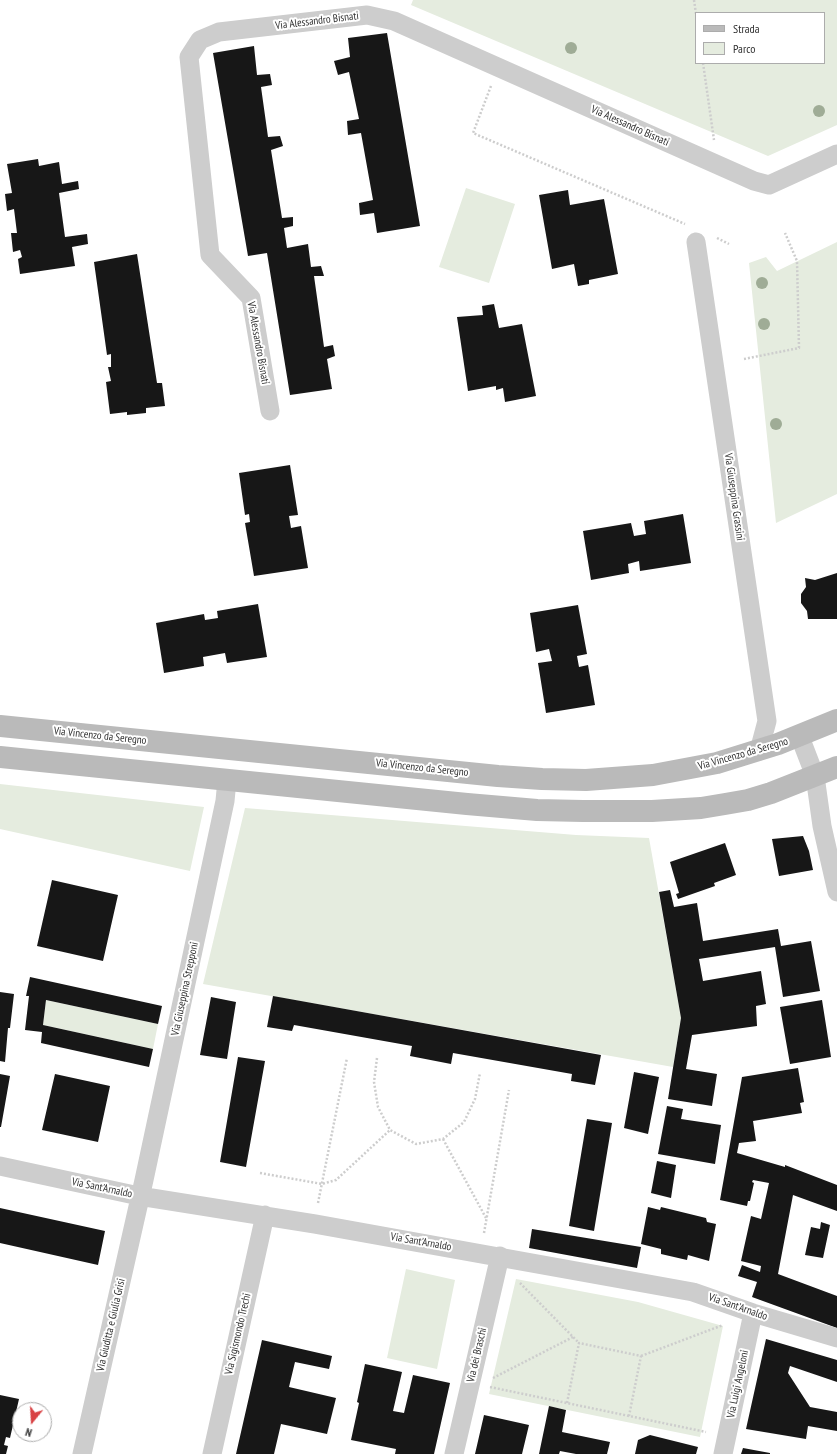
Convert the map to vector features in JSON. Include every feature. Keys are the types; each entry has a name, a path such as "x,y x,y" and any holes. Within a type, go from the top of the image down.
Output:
{"main road":[{"name":"Via Vincenzo da Seregno","path":"0,726 498,776 542,779 608,779 653,775 717,763 800,737 837,720"},
{"path":"0,757 498,807 575,811 689,809 725,804 748,800 771,793 837,767"}],"street":[{"name":"Via Alessandro Bisnati","path":"270,412 251,298 210,255 189,57 200,40 219,32 366,15 394,21 754,181 769,184 837,154"},
{"name":"Via Giuseppina Grassini","path":"696,242 767,721 759,751"},
{"path":"800,737 815,776 822,826 837,892"},
{"name":"Via Giuseppina Strepponi","path":"139,1196 146,1172 225,801 227,780"},
{"name":"Via Sant'Arnaldo","path":"0,1166 139,1196 265,1215 500,1256 693,1292 753,1313 837,1338"},
{"name":"Via Giuditta e Giulia Grisi","path":"82,1454 139,1196"},
{"name":"Via Sigismondo Trechi","path":"212,1454 265,1215"},
{"name":"Via dei Braschi","path":"454,1454 475,1384 500,1256"},
{"name":"Via Luigi Angeloni","path":"724,1445 753,1313"}],"path":[{"path":"694,0 696,12"},
{"path":"703,64 714,140"},
{"path":"498,68 473,134 685,225"},
{"path":"744,359 799,348 798,261 785,233"},
{"path":"714,237 729,244"},
{"path":"315,1224 347,1058"},
{"path":"377,1058 374,1082 378,1107 390,1130 416,1144 442,1140 464,1122 474,1099 480,1073"},
{"path":"481,1253 509,1090"},
{"path":"260,1173 322,1184 336,1180 390,1130"},
{"path":"442,1140 487,1219"},
{"path":"516,1279 579,1343 641,1356 726,1324"},
{"path":"475,1384 573,1337"},
{"path":"567,1403 579,1343"},
{"path":"629,1416 641,1356"},
{"path":"475,1384 629,1416 724,1445"}],"green space":[{"path":"413,0 837,0 837,125 768,156 411,5"},
{"path":"466,188 515,204 489,283 439,267"},
{"path":"837,242 837,494 776,523 749,263 766,257 777,271"},
{"path":"0,784 204,807 190,871 0,829"},
{"path":"245,808 576,835 649,838 681,1018 673,1067 203,984"},
{"path":"46,1000 158,1024 153,1049 43,1025"},
{"path":"406,1269 455,1280 437,1369 387,1358"},
{"path":"516,1279 638,1302 723,1326 700,1437 489,1394"}],"building":[{"path":"387,33 420,226 377,233 374,213 360,215 359,203 373,200 361,133 348,135 347,121 359,119 349,72 338,75 334,61 350,57 348,38"},
{"path":"254,46 257,75 270,74 272,85 261,87 268,137 280,136 283,146 271,150 282,218 293,217 293,226 284,228 287,248 308,244 311,267 321,266 324,276 314,276 324,347 333,345 335,356 327,359 332,389 290,395 267,253 248,256 213,53"},
{"path":"38,159 39,166 59,162 62,184 78,181 79,189 59,193 65,237 87,234 88,244 72,247 75,266 20,274 18,259 22,257 20,250 13,252 11,233 17,233 14,209 7,211 5,194 12,193 7,164"},
{"path":"568,190 570,205 604,199 618,274 589,280 589,284 578,286 574,264 552,269 539,195"},
{"path":"137,254 157,383 162,383 165,406 146,408 146,413 127,415 127,412 110,414 106,382 111,381 108,367 111,367 111,354 107,355 94,262"},
{"path":"494,304 499,328 522,324 536,396 505,402 503,388 496,390 496,386 468,391 457,317 483,315 482,306"},
{"path":"290,465 298,515 289,516 291,528 301,526 308,568 254,576 245,523 250,522 249,514 245,515 239,473"},
{"path":"683,514 691,563 640,571 639,561 628,564 629,573 591,580 583,531 631,523 634,536 646,534 644,521"},
{"path":"837,573 837,619 808,619 807,611 801,603 801,594 806,587 805,578 815,580"},
{"path":"258,604 267,657 227,663 225,653 203,657 204,666 164,673 156,623 204,614 205,620 218,618 217,611"},
{"path":"578,605 587,654 577,656 579,667 588,665 595,705 546,713 538,663 552,661 549,649 536,652 530,613"},
{"path":"803,836 809,851 813,870 779,876 772,839"},
{"path":"725,843 736,875 714,883 715,886 678,899 676,894 679,893 670,862"},
{"path":"52,880 118,895 103,961 37,946"},
{"path":"670,890 674,907 697,903 703,941 778,929 781,946 811,941 820,991 783,997 775,947 699,959 703,981 761,971 766,1004 756,1006 757,1026 692,1035 686,1069 717,1074 712,1106 668,1099 681,1018 659,892"},
{"path":"30,977 162,1006 158,1024 46,1000 43,1025 153,1049 149,1067 41,1043 42,1032 25,1030 29,996 26,996"},
{"path":"0,992 14,994 10,1028 8,1028 5,1062 0,1061"},
{"path":"273,996 601,1055 595,1085 571,1081 572,1074 453,1053 451,1064 410,1056 412,1046 294,1025 292,1031 267,1027"},
{"path":"211,997 236,1002 227,1059 200,1055"},
{"path":"822,1000 831,1057 790,1064 780,1007"},
{"path":"238,1057 265,1061 246,1167 220,1162"},
{"path":"798,1068 804,1102 800,1103 802,1113 753,1121 756,1141 739,1143 737,1153 785,1167 785,1165 837,1185 837,1211 793,1195 778,1274 837,1296 837,1328 752,1297 757,1282 738,1276 742,1265 760,1272 761,1266 741,1261 751,1216 761,1219 769,1183 753,1180 752,1182 754,1183 750,1201 748,1201 747,1206 720,1200 742,1077"},
{"path":"634,1072 659,1077 648,1134 624,1128"},
{"path":"0,1074 10,1076 1,1127 0,1127"},
{"path":"55,1074 110,1086 98,1142 42,1130"},
{"path":"667,1106 683,1109 681,1119 721,1125 715,1164 658,1154"},
{"path":"587,1119 612,1123 594,1231 569,1226"},
{"path":"657,1161 676,1165 671,1198 651,1193"},
{"path":"648,1207 660,1210 661,1207 706,1218 707,1222 716,1224 709,1261 688,1255 687,1260 661,1254 661,1249 641,1244"},
{"path":"0,1208 105,1231 98,1265 0,1243"},
{"path":"821,1222 830,1225 823,1258 805,1255 811,1227 820,1229"},
{"path":"532,1229 641,1247 637,1268 529,1248"},
{"path":"766,1339 837,1360 837,1382 790,1366 788,1373 810,1407 837,1412 837,1431 808,1426 806,1439 746,1429"},
{"path":"262,1340 332,1356 329,1369 295,1362 289,1387 336,1398 327,1434 281,1424 274,1454 236,1454"},
{"path":"365,1364 402,1372 393,1411 404,1413 413,1375 450,1383 434,1454 395,1454 396,1449 351,1440"},
{"path":"0,1395 19,1399 18,1402 12,1402 12,1429 10,1438 6,1437 4,1445 8,1446 6,1454 0,1454"},
{"path":"549,1406 566,1410 562,1432 610,1442 607,1454 576,1454 560,1451 559,1454 539,1454"},
{"path":"484,1415 529,1425 522,1454 475,1454"},
{"path":"650,1435 698,1447 696,1454 635,1454 638,1440"},
{"path":"743,1448 770,1453 770,1454 741,1454"}]}
